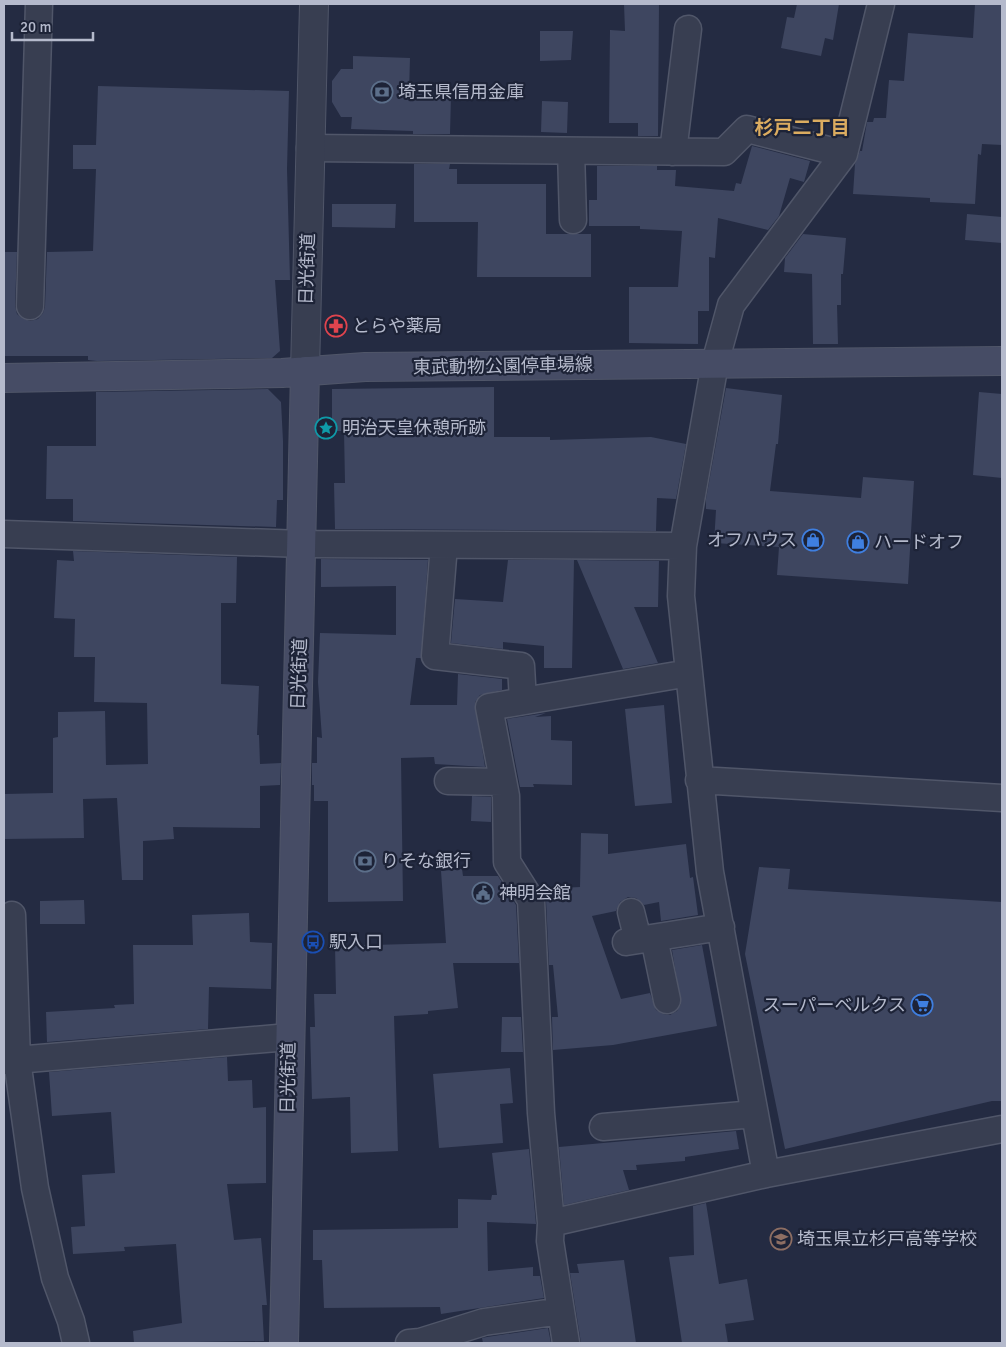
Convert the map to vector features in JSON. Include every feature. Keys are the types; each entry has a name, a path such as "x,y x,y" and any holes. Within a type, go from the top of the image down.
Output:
{"main road":[{"name":"東武動物公園停車場線","path":"4,378 305,372 365,367 1002,361"},
{"name":"日光街道","path":"284,1343 288,1038 303,544 305,372"}],"street":[{"path":"30,306 39,4"},
{"name":"日光街道","path":"305,372 314,4"},
{"path":"766,1174 710,872 681,596 683,546 714,363 731,305 844,154 881,4"},
{"path":"673,152 688,29"},
{"path":"310,148 724,152 747,129 844,154"},
{"path":"571,151 573,220"},
{"path":"4,534 303,544 683,546"},
{"path":"444,545 435,656 521,666 523,701"},
{"path":"566,1343 550,1241 551,1223 541,1113 531,900 507,862 506,796 489,706 689,673"},
{"path":"699,780 1002,798"},
{"path":"448,781 503,782"},
{"path":"631,912 639,940 667,1000"},
{"path":"12,915 10,1061 55,1278 71,1321 76,1343"},
{"path":"639,940 721,927"},
{"path":"10,1061 288,1038"},
{"path":"603,1127 755,1114"},
{"path":"551,1223 766,1174 1002,1129"},
{"path":"409,1343 420,1342 484,1322 561,1311"}],"building":[{"path":"624,4 659,4 658,136 638,136 638,123 609,123 610,30 625,31"},
{"path":"797,4 839,4 833,40 825,38 821,56 781,48 787,17 794,18"},
{"path":"975,4 1002,4 1002,145 982,144 981,155 978,154 975,204 930,202 930,198 853,194 855,164 860,151 862,151 867,122 873,122 874,118 886,118 889,80 904,81 908,33 973,38"},
{"path":"540,31 573,31 571,60 540,61"},
{"path":"353,56 410,58 409,94 451,96 450,134 413,134 413,131 351,129 352,117 341,117 332,102 332,81 341,69 353,69"},
{"path":"98,86 289,91 287,169 290,280 275,280 280,351 272,358 97,361 88,360 88,356 4,356 4,252 17,252 15,306 17,314 30,321 38,319 45,307 47,252 93,251 96,169 73,169 73,145 96,145"},
{"path":"542,101 568,102 567,133 541,132"},
{"path":"752,146 810,161 804,182 790,178 779,216 768,230 718,218 715,258 709,257 709,311 698,311 698,344 629,343 629,287 678,287 682,231 640,229 640,226 589,226 589,200 597,200 597,166 657,166 657,170 676,170 675,186 734,191 736,183 741,184"},
{"path":"414,164 450,164 449,169 457,169 457,184 546,184 546,234 591,234 591,277 477,277 478,222 414,222"},
{"path":"332,204 396,204 395,228 332,227"},
{"path":"967,214 1002,217 1002,243 965,240"},
{"path":"803,234 846,238 843,274 841,274 841,305 837,305 838,344 813,344 812,274 784,272 785,258"},
{"path":"494,387 494,437 550,437 550,440 651,437 686,444 676,499 657,498 656,531 335,529 334,483 345,483 344,431 332,431 332,389"},
{"path":"726,388 782,395 778,444 776,444 770,491 861,498 863,477 914,481 908,584 777,575 779,547 714,543 716,510 706,509 706,499"},
{"path":"268,389 281,402 283,500 277,500 276,527 73,521 73,499 46,499 47,446 96,446 96,392"},
{"path":"979,392 1002,394 1002,478 973,475"},
{"path":"73,551 237,557 236,603 221,603 221,684 259,686 257,735 259,735 260,764 281,763 280,785 260,786 260,828 173,827 174,839 143,841 143,880 122,880 117,798 83,799 84,838 4,839 4,794 53,793 53,738 58,737 58,712 105,711 106,765 148,764 147,703 94,702 95,657 74,657 75,619 54,618 57,560 74,561"},
{"path":"321,559 428,560 421,658 416,658 410,705 457,705 458,674 502,679 502,690 480,695 475,702 485,767 435,764 434,757 401,758 403,901 328,902 328,801 314,801 314,785 312,785 312,763 317,763 317,737 322,738 318,682 320,633 396,635 396,586 321,587"},
{"path":"508,560 574,560 572,668 544,668 544,646 503,642 503,649 451,643 455,599 503,602"},
{"path":"577,560 659,561 658,607 634,607 658,663 623,669"},
{"path":"664,705 672,803 635,806 625,709"},
{"path":"546,713 535,717 551,716 551,740 572,741 572,785 533,784 534,787 520,787 507,719"},
{"path":"472,796 491,797 491,822 471,821"},
{"path":"581,833 608,834 608,854 686,844 690,878 693,877 698,915 661,921 659,902 644,905 636,898 628,897 620,902 616,911 592,916 621,999 650,993 656,1010 663,1014 670,1015 677,1011 681,1004 672,950 702,945 717,1026 613,1045 553,1050 552,1017 558,1017 553,965 549,965 546,899 542,889 580,887"},
{"path":"759,867 790,869 788,889 1002,902 1002,1101 992,1101 785,1149 745,954"},
{"path":"462,869 463,876 498,876 516,905 519,963 453,963 458,1008 428,1011 428,1014 394,1016 398,1151 351,1153 350,1097 312,1099 310,1027 315,1027 314,994 336,994 335,946 446,943 441,871"},
{"path":"84,900 85,924 40,924 40,901"},
{"path":"249,913 250,942 272,943 271,989 209,987 208,1029 47,1042 46,1012 115,1008 114,1005 134,1004 133,945 193,945 192,915"},
{"path":"502,1017 521,1017 523,1052 501,1052"},
{"path":"227,1057 228,1081 252,1080 253,1108 266,1107 266,1183 227,1184 234,1240 261,1238 267,1305 262,1305 264,1341 134,1343 133,1331 182,1323 176,1244 124,1247 125,1251 73,1254 71,1227 85,1226 82,1175 115,1173 111,1112 52,1116 49,1072"},
{"path":"510,1068 513,1103 500,1104 503,1143 439,1148 433,1074"},
{"path":"736,1131 739,1149 685,1157 685,1161 636,1165 637,1170 623,1170 629,1190 564,1205 559,1147"},
{"path":"529,1149 536,1224 487,1222 488,1271 533,1267 533,1276 540,1276 544,1298 441,1314 440,1307 324,1308 322,1260 313,1260 313,1230 458,1228 458,1199 491,1200 492,1195 497,1195 492,1153"},
{"path":"706,1203 719,1284 747,1279 754,1320 725,1324 728,1343 682,1343 669,1257 694,1255 693,1206"},
{"path":"624,1260 636,1343 581,1343 570,1273 579,1273 577,1264"},
{"path":"548,1328 551,1343 483,1343 482,1338 487,1337"}],"place":[{"name":"埼玉県信用金庫","path":"382,92"},
{"name":"とらや薬局","path":"336,326"},
{"name":"明治天皇休憩所跡","path":"326,428"},
{"name":"オフハウス","path":"813,540"},
{"name":"ハードオフ","path":"858,542"},
{"name":"りそな銀行","path":"365,861"},
{"name":"神明会館","path":"483,893"},
{"name":"駅入口","path":"313,942"},
{"name":"スーパーベルクス","path":"922,1005"},
{"name":"埼玉県立杉戸高等学校","path":"781,1239"}],"district":[{"name":"杉戸二丁目","path":"802,128"}]}
